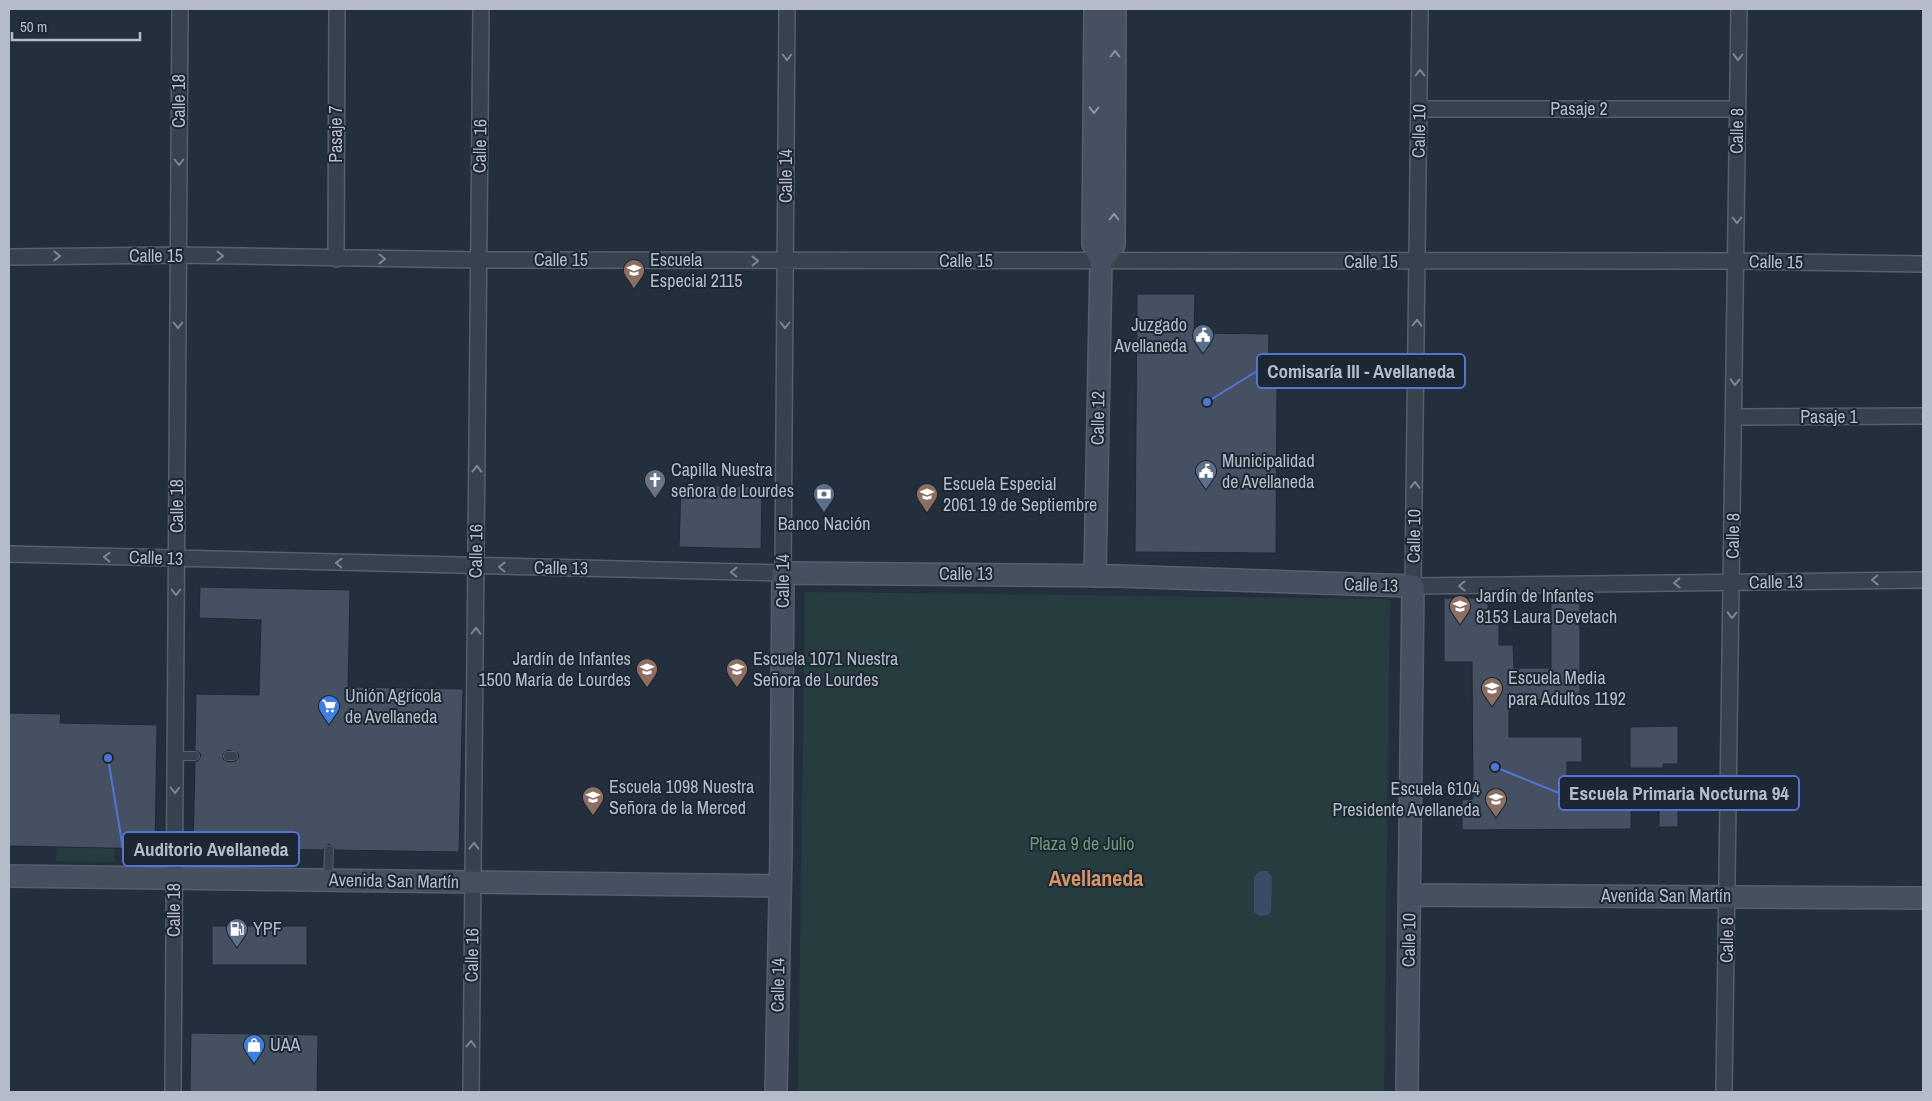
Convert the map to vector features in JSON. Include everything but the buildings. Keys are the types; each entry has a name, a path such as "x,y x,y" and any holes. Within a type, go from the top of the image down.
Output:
{"street":[{"name":"Calle 18","path":"173,1092 180,9"},
{"name":"Pasaje 7","path":"336,259 337,9"},
{"name":"Calle 16","path":"471,1092 481,9"},
{"name":"Calle 14","path":"776,1092 780,886 787,9"},
{"name":"Calle 12","path":"1095,9 1093,244 1101,261 1095,576"},
{"path":"1101,261 1114,245 1115,9"},
{"name":"Calle 10","path":"1407,1092 1420,9"},
{"name":"Calle 8","path":"1724,1092 1739,9"},
{"name":"Pasaje 2","path":"1420,109 1738,109"},
{"name":"Calle 15","path":"9,257 178,256 479,260 1736,261 1923,264"},
{"name":"Pasaje 1","path":"1734,417 1923,416"},
{"name":"Calle 13","path":"9,554 476,567 783,573 1095,576 1413,586 1923,580"},
{"name":"Avenida San Martín","path":"9,876 780,886"},
{"name":"Avenida San Martín","path":"1410,895 1923,898"}],"lane":[{"path":"175,756 195,756"},
{"path":"328,880 329,850"}],"green space":[{"name":"Plaza 9 de Julio","path":"805,592 1390,599 1384,1092 798,1092"},
{"path":"57,847 115,848 114,862 56,861"}],"water":[{"path":"1260,871 1267,871 1272,877 1271,911 1268,915 1259,916 1254,912 1254,877"}],"place":[{"name":"Escuela Especial 2115","path":"634,289"},
{"name":"Juzgado Avellaneda","path":"1203,354"},
{"name":"Comisaría III - Avellaneda","path":"1207,402"},
{"name":"Municipalidad de Avellaneda","path":"1206,490"},
{"name":"Capilla Nuestra señora de Lourdes","path":"655,499"},
{"name":"Banco Nación","path":"824,513"},
{"name":"Escuela Especial 2061 19 de Septiembre","path":"927,513"},
{"name":"Jardín de Infantes 8153 Laura Devetach","path":"1460,625"},
{"name":"Jardín de Infantes 1500 María de Lourdes","path":"647,688"},
{"name":"Escuela 1071 Nuestra Señora de Lourdes","path":"737,688"},
{"name":"Escuela Media para Adultos 1192","path":"1492,707"},
{"name":"Unión Agrícola de Avellaneda","path":"329,725"},
{"name":"Auditorio Avellaneda","path":"108,758"},
{"name":"Escuela Primaria Nocturna 94","path":"1495,767"},
{"name":"Escuela 1098 Nuestra Señora de la Merced","path":"593,816"},
{"name":"Escuela 6104 Presidente Avellaneda","path":"1496,818"},
{"name":"YPF","path":"237,948"},
{"name":"UAA","path":"254,1064"}],"district":[{"name":"Avellaneda","path":"1096,878"}]}
